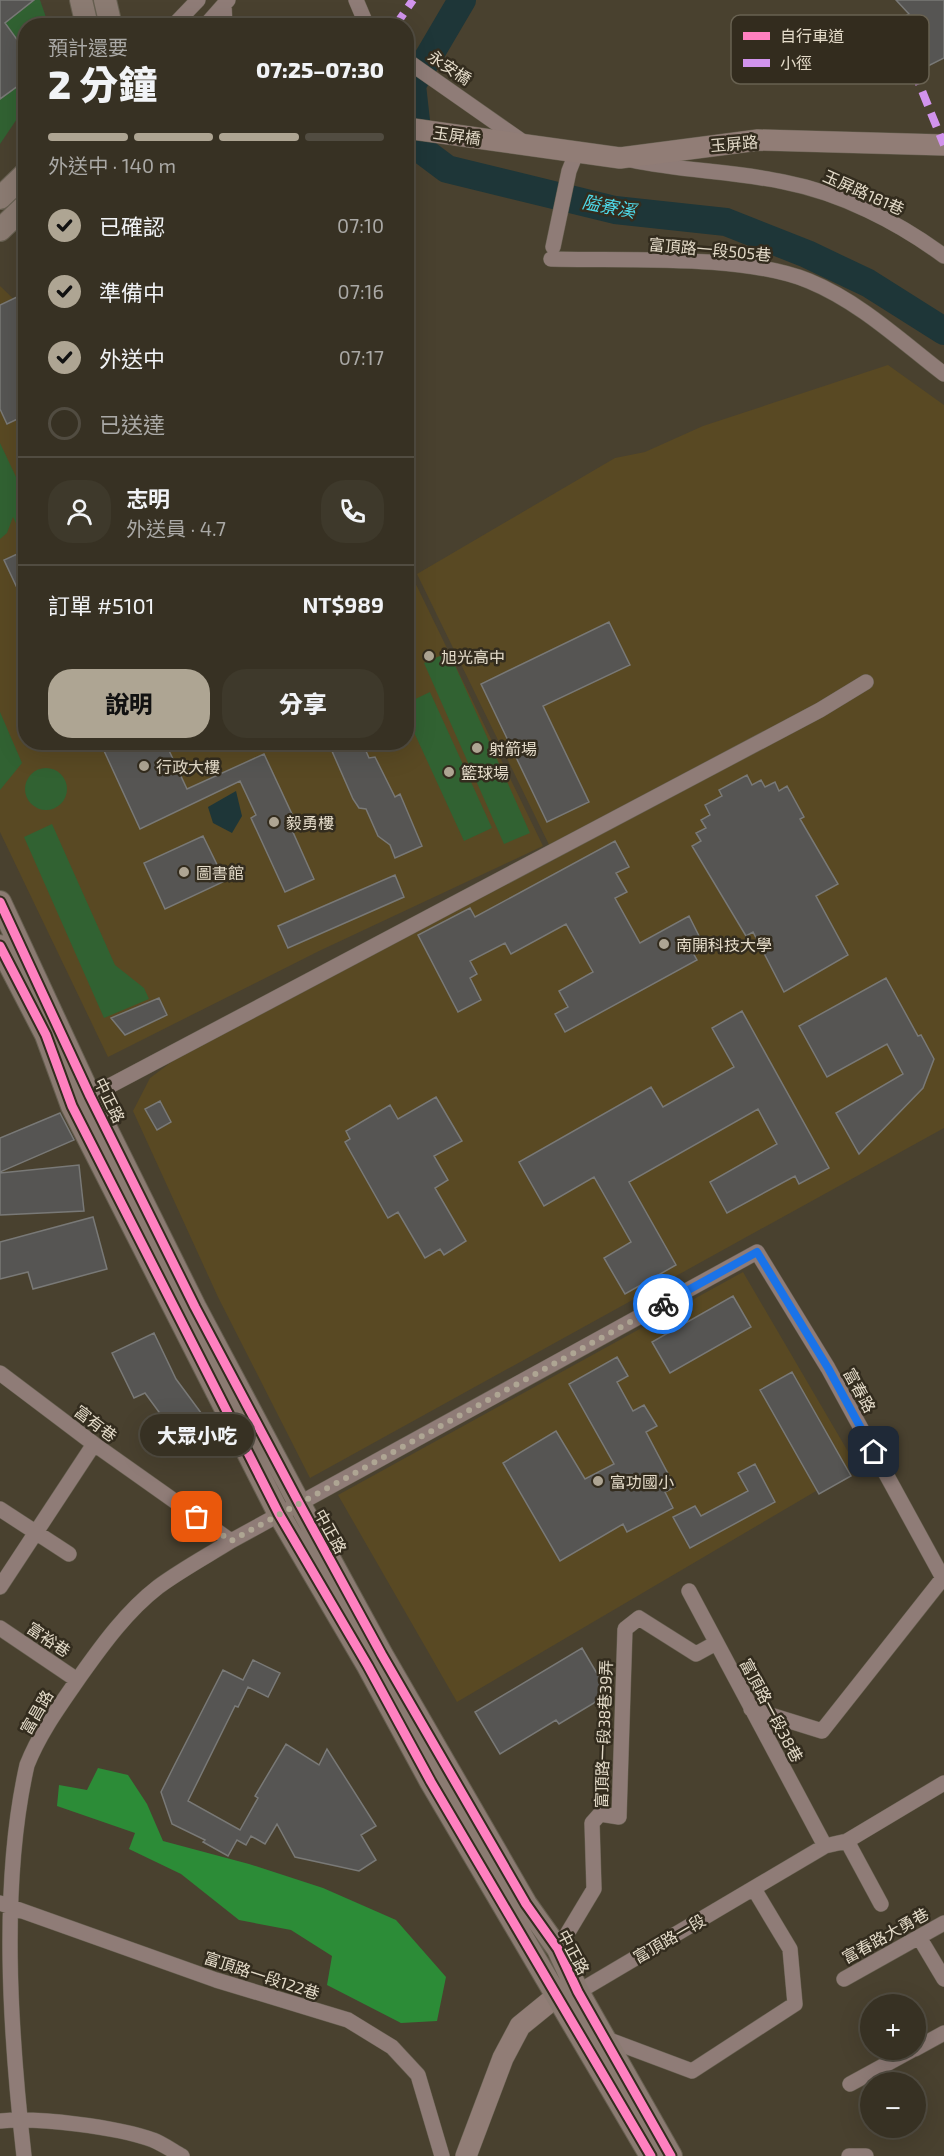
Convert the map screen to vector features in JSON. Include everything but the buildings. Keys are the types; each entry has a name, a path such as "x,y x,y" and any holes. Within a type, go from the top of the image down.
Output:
{"main road":[{"path":"81,0 85,18"},
{"path":"105,0 109,18"},
{"path":"0,198 18,181"},
{"path":"0,230 18,213"},
{"name":"中正路","path":"0,902 81,1101"},
{"name":"中正路","path":"0,946 368,1666 431,1782 568,1994 651,2156"},
{"name":"中正路","path":"289,1508 382,1655 526,1904 558,1949 568,1994 604,2038 671,2156"}],"street":[{"path":"181,18 198,0"},
{"path":"356,0 364,18"},
{"path":"212,18 226,2"},
{"path":"225,18 226,2"},
{"name":"永安橋","path":"414,65 473,105"},
{"name":"玉屏路","path":"473,105 517,143 573,161 621,158 758,140 944,145"},
{"name":"玉屏橋","path":"414,129 517,143"},
{"name":"玉屏路181巷","path":"621,158 657,166 783,182 821,191 889,222 922,240 944,256"},
{"name":"富頂路一段505巷","path":"573,161 552,253 730,265 770,270 808,280 867,314 944,374"},
{"path":"81,1101 809,716 866,682"},
{"name":"富昌路","path":"24,2156 8,2008 1,1903 10,1821 27,1764 51,1718 108,1636 158,1587 231,1541 757,1252"},
{"name":"富春路","path":"757,1252 828,1368 944,1579"},
{"name":"富有巷","path":"0,1373 94,1444 231,1541"},
{"path":"0,1587 94,1444"},
{"path":"0,1509 69,1554"},
{"path":"751,1708 822,1731 944,1579"},
{"name":"富頂路一段38巷","path":"689,1591 825,1846"},
{"name":"富頂路一段38巷39弄","path":"558,1949 594,1889 592,1823 600,1814 619,1817 625,1629 639,1618 696,1654 716,1643"},
{"name":"富裕巷","path":"0,1628 77,1680"},
{"name":"富頂路一段","path":"466,2156 503,2058 520,2026 568,1994 754,1889 825,1846 848,1841 944,1783"},
{"path":"848,1841 881,1904"},
{"path":"604,2038 692,2071 795,2004 790,1949 754,1889"},
{"name":"富頂路一段122巷","path":"1,1903 216,1980 348,2020 392,2047 418,2075 442,2156"},
{"name":"富春路大勇巷","path":"844,1979 944,1923"},
{"path":"919,1937 944,1979"},
{"path":"926,2043 944,2033"},
{"path":"850,2084 895,2060"},
{"path":"0,2121 20,2119 84,2126 153,2140 182,2156"},
{"path":"849,2155 866,2156"}],"shaded area":[{"name":"旭光高中","path":"0,286 18,303 18,750 414,750 414,580 543,846 319,951 108,1057 0,832"},
{"name":"南開科技大學","path":"888,365 944,405 944,1128 310,1478 218,1297 133,1111 150,1078 214,1030 556,859 417,574 615,458 645,452 703,426"},
{"name":"富功國小","path":"743,1272 857,1467 457,1702 338,1495"}],"green space":[{"path":"0,0 40,0 46,18 18,18 18,117 0,144"},
{"path":"0,443 18,481 18,528 13,517 7,533 0,539"},
{"name":"射箭場","path":"449,652 530,833 504,844 424,663"},
{"name":"籃球場","path":"430,692 492,828 464,841 414,732 414,700"},
{"path":"0,712 22,763 0,790"},
{"path":"46,768 61,774 67,789 61,804 46,810 31,804 25,789 31,774"},
{"path":"52,824 115,965 144,988 149,999 104,1018 24,837"},
{"path":"98,1768 128,1775 147,1804 163,1841 249,1864 323,1888 396,1920 446,1977 437,2021 401,2023 327,1985 332,1956 291,1930 239,1920 181,1874 129,1849 135,1833 57,1806 59,1785 87,1790"}],"water":[{"path":"236,791 242,816 232,833 213,823 208,807"}],"waterway":[{"name":"隘寮溪","path":"414,82 462,0"},
{"name":"隘寮溪","path":"414,103 419,148 447,169 615,210 726,222 807,254 868,283 944,331"}],"marked path":[{"path":"401,18 413,0"},
{"path":"919,84 944,145"}],"cycle path":[{"path":"0,902 90,1096 195,1307 299,1503 382,1655 526,1904 558,1949 578,1992 671,2156"},
{"path":"0,946 46,1035 72,1106 279,1514 368,1666 431,1782 651,2156"}],"way so far":[{"path":"197,1517 231,1541 663,1304"}],"place":[{"name":"旭光高中","path":"429,656"},
{"name":"射箭場","path":"477,748"},
{"name":"行政大樓","path":"144,766"},
{"name":"籃球場","path":"449,772"},
{"name":"毅勇樓","path":"274,822"},
{"name":"圖書館","path":"184,872"},
{"name":"南開科技大學","path":"664,944"},
{"name":"富功國小","path":"598,1481"},
{"name":"大眾小吃","path":"197,1517"}],"route":[{"path":"663,1304 757,1252 828,1368 874,1452"}]}
